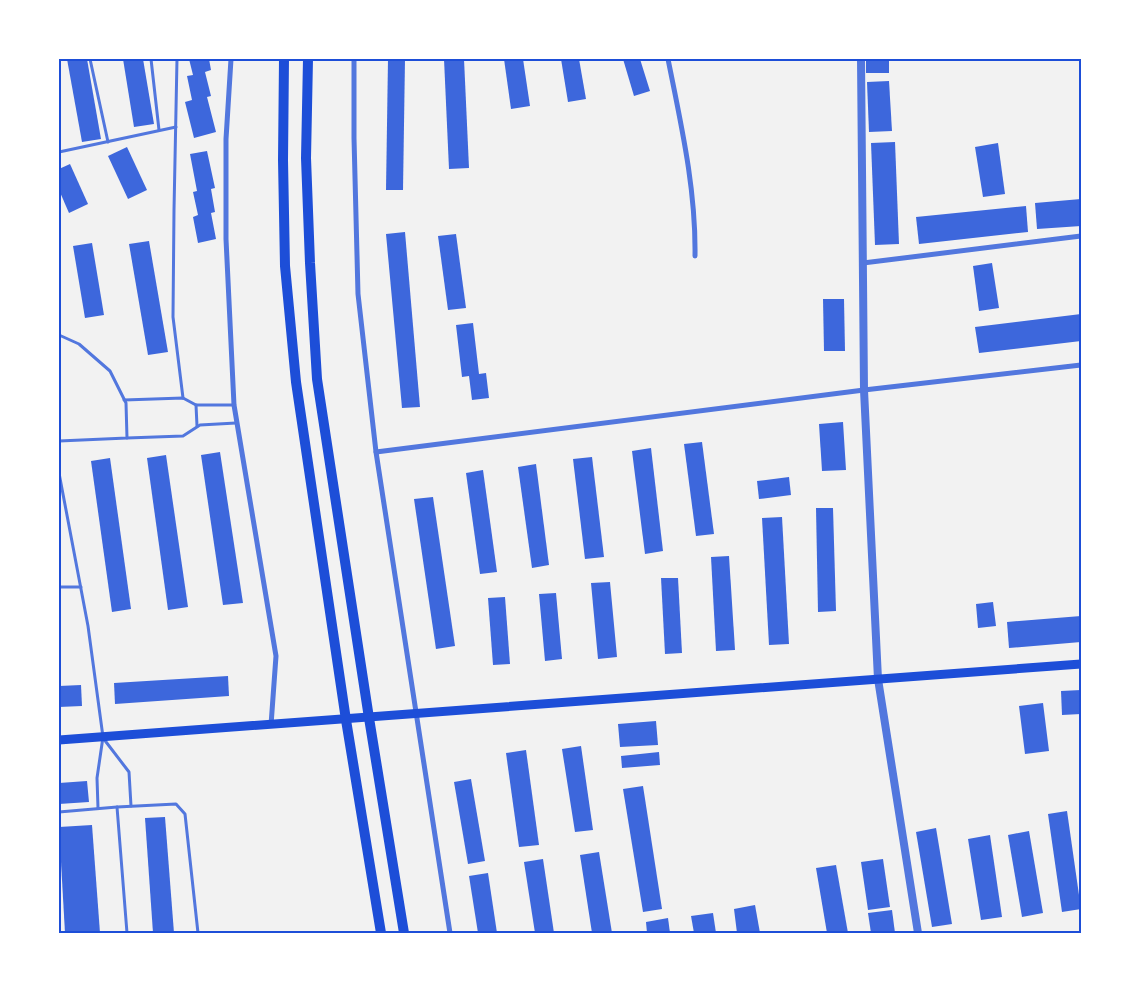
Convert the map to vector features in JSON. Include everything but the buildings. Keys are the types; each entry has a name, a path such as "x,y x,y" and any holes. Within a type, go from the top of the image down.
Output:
{"highway":[{"path":"284,59 283,160 286,266 296,382 346,720 381,933"},
{"path":"308,59 306,158 317,379 404,933"}],"main road":[{"path":"59,740 1081,664"}],"street":[{"path":"231,59 226,139 226,240 234,405 276,656 271,725"},
{"path":"354,59 358,294 376,452 450,933"},
{"path":"668,59 693,191 696,226 695,256"},
{"path":"861,59 864,390 878,679 918,933"},
{"path":"863,263 1081,236"},
{"path":"376,452 864,390 1081,365"}],"lane":[{"path":"90,59 108,142"},
{"path":"151,59 159,130"},
{"path":"178,59 174,317 183,398"},
{"path":"59,152 176,127"},
{"path":"59,335 79,344 110,371 126,403 127,438"},
{"path":"124,400 183,398 196,405 234,405"},
{"path":"196,405 197,427"},
{"path":"59,441 183,436 200,425 236,423"},
{"path":"59,473 88,626 102,737 97,778 98,808"},
{"path":"59,587 81,587"},
{"path":"102,737 129,772 131,806"},
{"path":"59,812 176,804 185,814 198,933"},
{"path":"118,807 127,933"}]}
